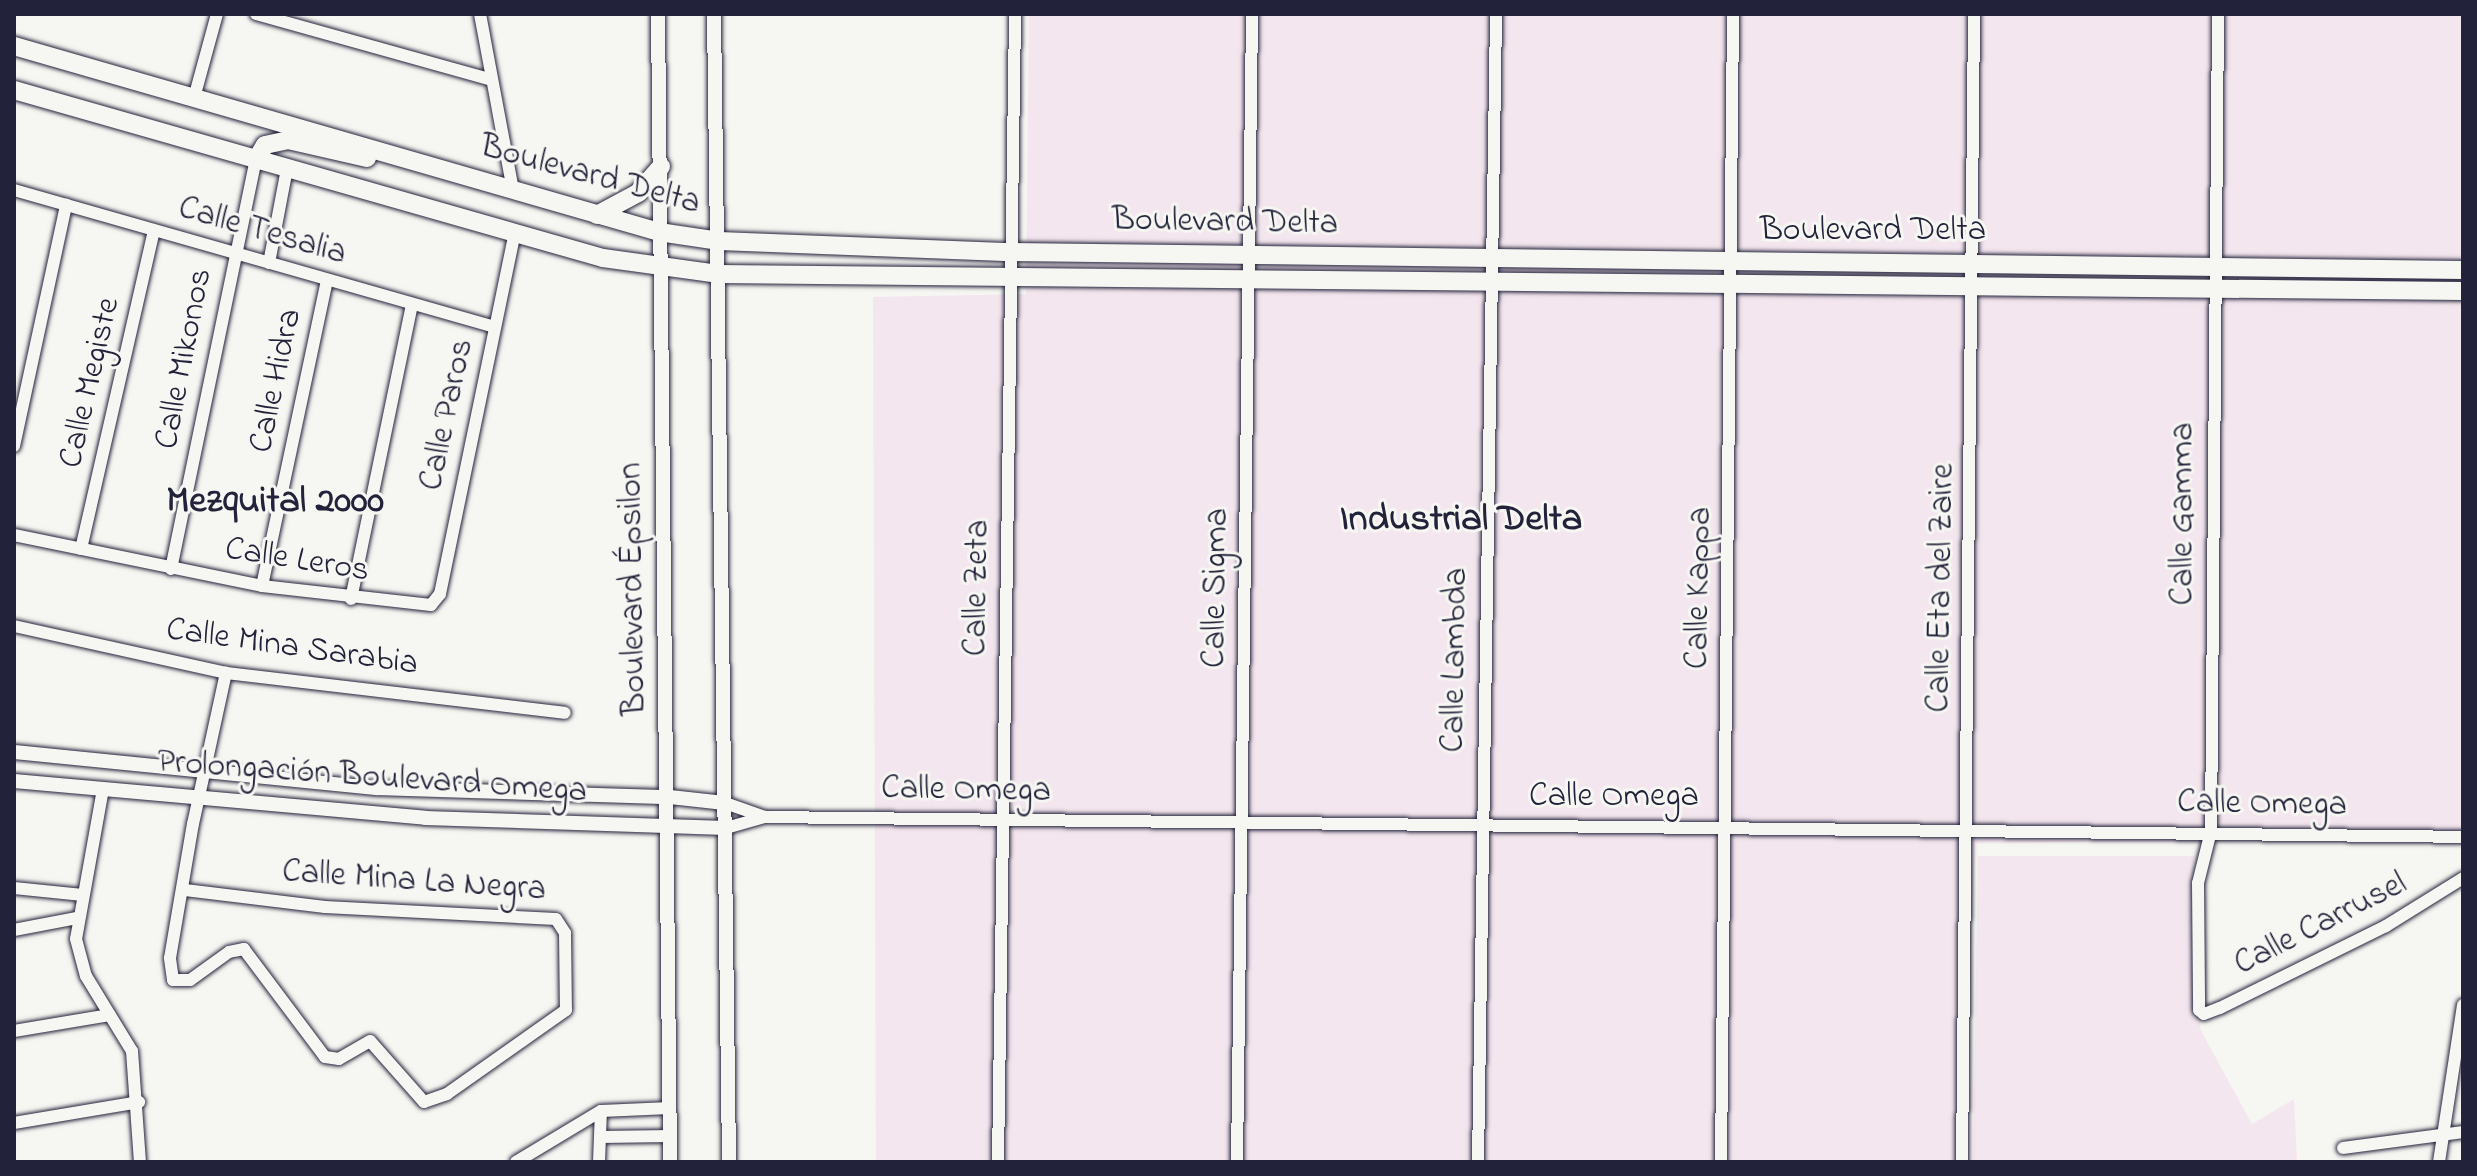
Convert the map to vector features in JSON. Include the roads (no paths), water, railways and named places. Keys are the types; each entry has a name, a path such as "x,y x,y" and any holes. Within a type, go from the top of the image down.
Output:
{"main road":[{"name":"Boulevard Delta","path":"14,46 597,215 659,232 719,241 1011,252 1250,256 2463,270"},
{"name":"Boulevard Delta","path":"14,90 515,233 659,269 718,274 2463,291"},
{"path":"256,160 275,140 346,156 390,157"},
{"path":"597,215 638,193 661,167"}],"street":[{"path":"194,98 217,14"},
{"path":"256,14 492,80"},
{"path":"480,14 513,190"},
{"name":"Boulevard Épsilon","path":"658,14 659,269 670,797 670,1162"},
{"path":"714,14 729,1162"},
{"name":"Calle Zeta","path":"998,1162 1015,14"},
{"name":"Calle Sigma","path":"1237,1162 1252,14"},
{"name":"Calle Lambda","path":"1478,1162 1489,259 1496,14"},
{"name":"Calle Kappa","path":"1721,1162 1733,14"},
{"name":"Calle Eta del Zaire","path":"1962,1162 1974,286 1974,14"},
{"name":"Calle Gamma","path":"2200,1012 2198,883 2211,831 2213,268 2218,14"},
{"name":"Calle Mikonos","path":"171,569 234,253 256,160"},
{"name":"Calle Mikonos","path":"269,263 287,169"},
{"name":"Calle Tesalia","path":"14,190 495,327"},
{"path":"14,446 66,205"},
{"name":"Calle Megiste","path":"81,549 154,230"},
{"name":"Calle Paros","path":"431,605 440,594 515,233"},
{"name":"Calle Hidra","path":"262,586 327,281"},
{"path":"351,599 412,305"},
{"name":"Calle Leros","path":"14,535 262,586 351,599 431,605"},
{"name":"Calle Mina Sarabia","path":"14,626 226,673 565,713"},
{"name":"Calle Mina La Negra","path":"185,890 325,907 556,919 565,933 566,1010 447,1094 424,1102 370,1041 339,1059 325,1057 244,949 229,952 190,980 173,980 170,958 226,673"},
{"name":"Prolongación Boulevard Omega","path":"14,752 424,791 670,797 725,803"},
{"name":"Prolongación Boulevard Omega","path":"14,781 463,820 726,828"},
{"path":"103,789 77,918 79,958 132,1051 139,1102 140,1162"},
{"name":"Calle Omega","path":"725,803 765,817"},
{"name":"Calle Omega","path":"726,828 765,817 2211,831 2463,837"},
{"name":"Calle Carrusel","path":"2200,1012 2220,1008 2386,926 2463,878"},
{"path":"14,888 83,895"},
{"path":"14,930 77,918"},
{"path":"2439,1162 2463,1005"},
{"path":"14,1031 110,1015"},
{"path":"14,1123 139,1102"},
{"path":"516,1162 601,1111 670,1108"},
{"path":"599,1162 601,1111"},
{"path":"2343,1148 2444,1131 2463,1132"},
{"path":"601,1137 670,1136"}],"district":[{"name":"Mezquital 2000","path":"275,503"},
{"name":"Industrial Delta","path":"1461,521"}]}
